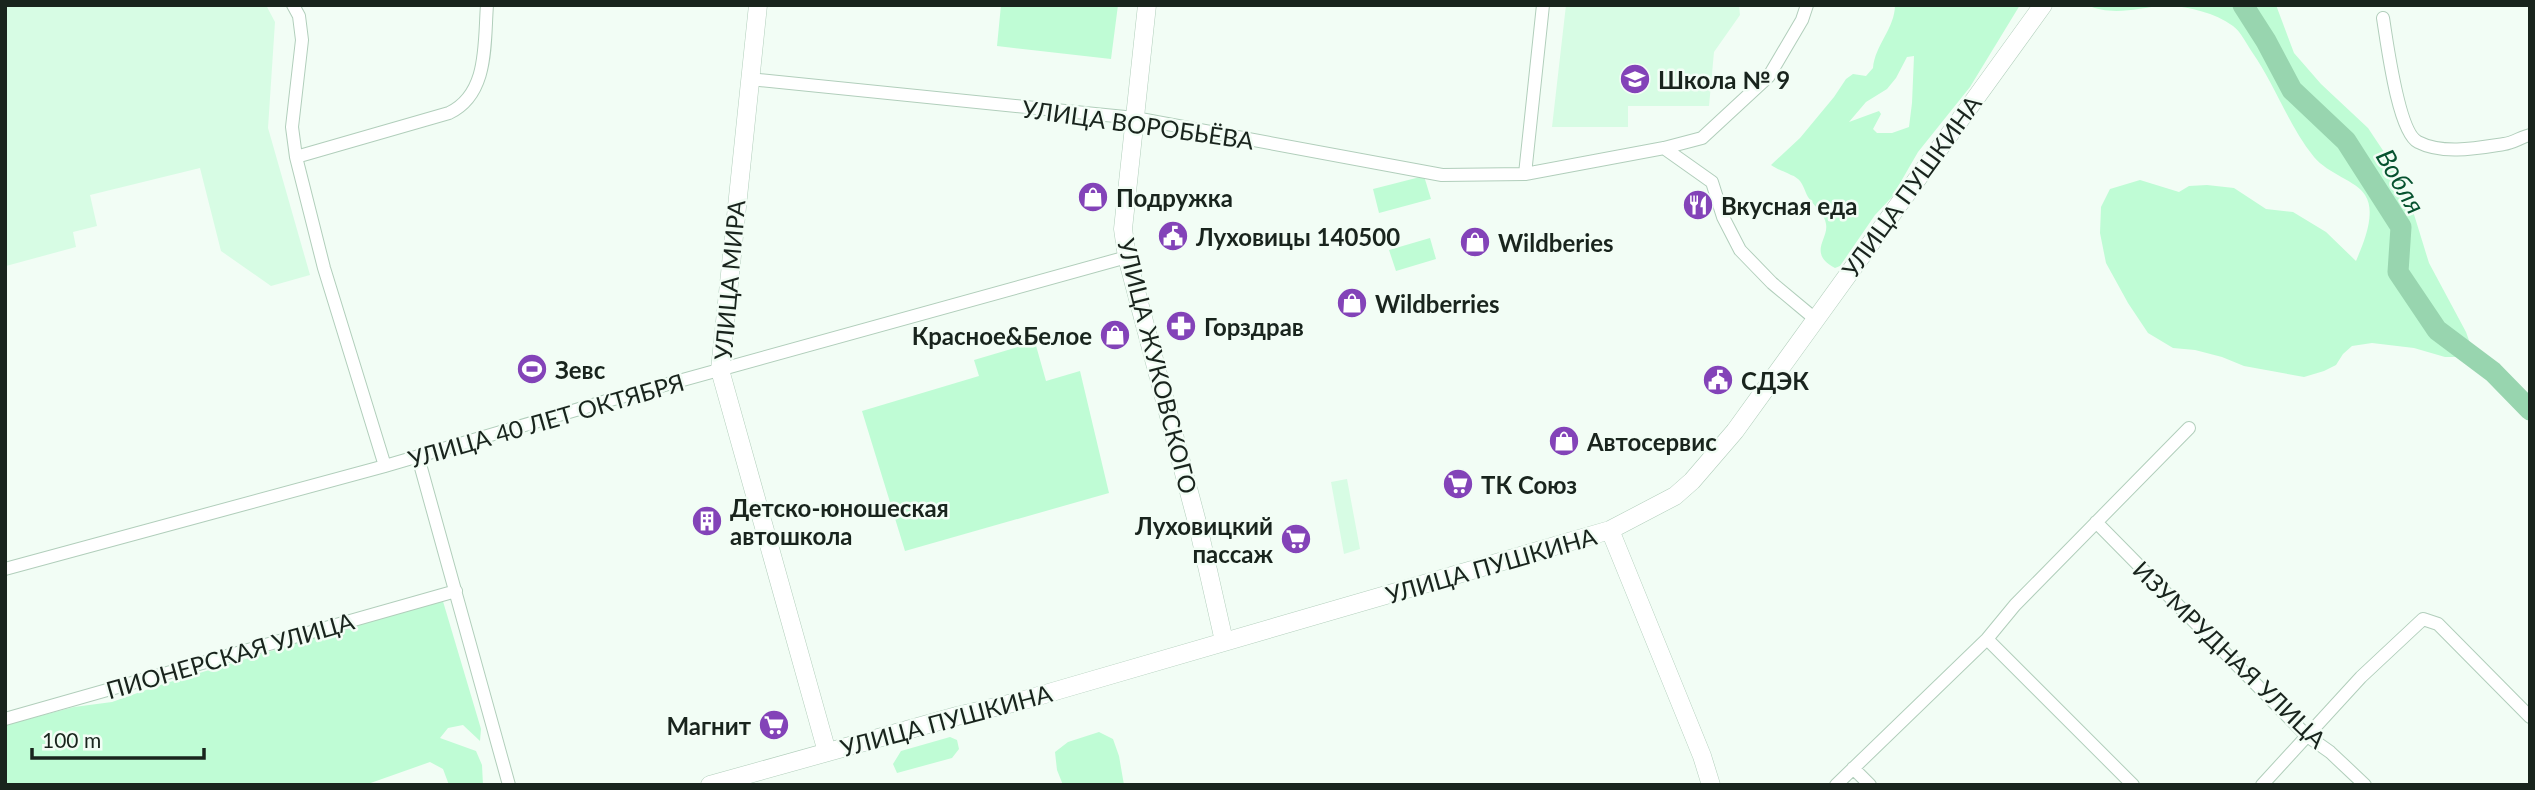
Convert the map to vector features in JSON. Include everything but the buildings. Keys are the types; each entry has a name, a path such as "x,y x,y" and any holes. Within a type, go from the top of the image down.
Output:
{"street":[{"path":"293,5 299,16 302,40 292,127 296,157 324,268 385,466"},
{"path":"296,157 460,108 482,73 486,5"},
{"name":"УЛИЦА МИРА","path":"758,5 720,370 827,752"},
{"name":"УЛИЦА ЖУКОВСКОГО","path":"1147,5 1123,229 1126,257 1198,526 1224,641"},
{"path":"1543,5 1525,174 1664,148 1702,138 1769,76 1802,20 1807,5"},
{"name":"УЛИЦА ПУШКИНА","path":"710,785 957,716 1021,701 1610,530 1675,496 1692,481 1735,431 1814,318 2039,11"},
{"path":"2383,18 2406,130 2416,142 2446,150 2508,144 2530,135"},
{"name":"УЛИЦА ВОРОБЬЁВА","path":"749,79 1135,118 1442,175 1525,174"},
{"path":"1664,148 1712,182 1723,217 1740,250 1772,283 1814,318"},
{"name":"УЛИЦА 40 ЛЕТ ОКТЯБРЯ","path":"5,569 418,457 603,402 1126,257"},
{"path":"1836,785 1987,639 2015,605 2189,428"},
{"path":"418,457 509,785"},
{"name":"ИЗУМРУДНАЯ УЛИЦА","path":"2096,522 2306,735 2330,752 2365,785"},
{"path":"1610,530 1702,756 1711,785"},
{"name":"ПИОНЕРСКАЯ УЛИЦА","path":"5,719 456,591"},
{"path":"2262,785 2361,677 2423,619 2438,625 2530,717"},
{"path":"1987,639 2133,785"},
{"path":"1853,768 1870,785"}],"shaded area":[{"path":"5,5 266,5 275,22 268,128 310,275 271,286 221,251 200,168 90,195 97,226 73,232 76,247 6,266"},
{"path":"1001,5 1118,5 1111,59 997,46"},
{"name":"Школа № 9","path":"1566,5 1739,5 1740,15 1714,52 1709,106 1628,106 1628,127 1552,127"},
{"path":"1895,5 2020,5 1970,87 1918,152 1892,197 1875,215 1840,266 1835,268 1822,257 1821,246 1826,230 1823,217 1799,180 1771,165 1800,138 1846,79 1853,74 1866,76 1873,68","holes":["1914,56 1909,127 1892,133 1877,133 1873,129 1881,114 1879,111 1849,122 1866,102 1887,89 1907,57"]},
{"path":"2087,5 2163,5 2115,11"},
{"path":"2168,5 2276,5 2294,53 2321,84 2368,128 2404,182 2429,263 2466,332 2472,349 2471,357 2445,357 2414,348 2372,343 2352,346 2336,365 2304,377 2244,366 2195,350 2173,348 2148,333 2106,263 2100,233 2101,207 2110,189 2140,180 2179,192 2189,186 2234,188 2266,209 2293,212 2326,232 2356,261 2365,237 2370,211 2361,190 2320,163 2305,145 2236,28 2210,14"},
{"path":"1424,176 1431,199 1379,213 1373,189"},
{"path":"1430,238 1436,259 1396,271 1389,250"},
{"path":"1035,342 1046,381 1080,371 1109,493 905,551 862,411 979,376 974,360"},
{"path":"1347,479 1360,549 1344,554 1331,482"},
{"path":"442,598 481,729 480,741 463,725 448,728 440,738 476,751 482,765 483,785 449,785 443,769 430,762 365,785 5,785 5,725 74,707 112,702 291,645 319,633"},
{"path":"1099,732 1113,739 1124,785 1063,785 1057,770 1055,752 1068,742"},
{"path":"950,737 957,740 959,749 952,758 897,773 893,764 901,751"}],"waterway":[{"name":"Вобля","path":"2243,5 2292,90 2346,141 2401,227 2398,272 2437,330 2493,372 2530,410"}],"place":[{"name":"Школа № 9","path":"1635,79"},
{"name":"Подружка","path":"1093,197"},
{"name":"Вкусная еда","path":"1698,205"},
{"name":"Луховицы 140500","path":"1173,236"},
{"name":"Wildberies","path":"1475,242"},
{"name":"Wildberries","path":"1352,303"},
{"name":"Горздрав","path":"1181,326"},
{"name":"Красное&Белое","path":"1115,335"},
{"name":"Зевс","path":"532,369"},
{"name":"СДЭК","path":"1718,380"},
{"name":"Автосервис","path":"1564,441"},
{"name":"ТК Союз","path":"1458,484"},
{"name":"Детско-юношеская автошкола","path":"707,521"},
{"name":"Луховицкий пассаж","path":"1296,539"},
{"name":"Магнит","path":"774,725"}]}
